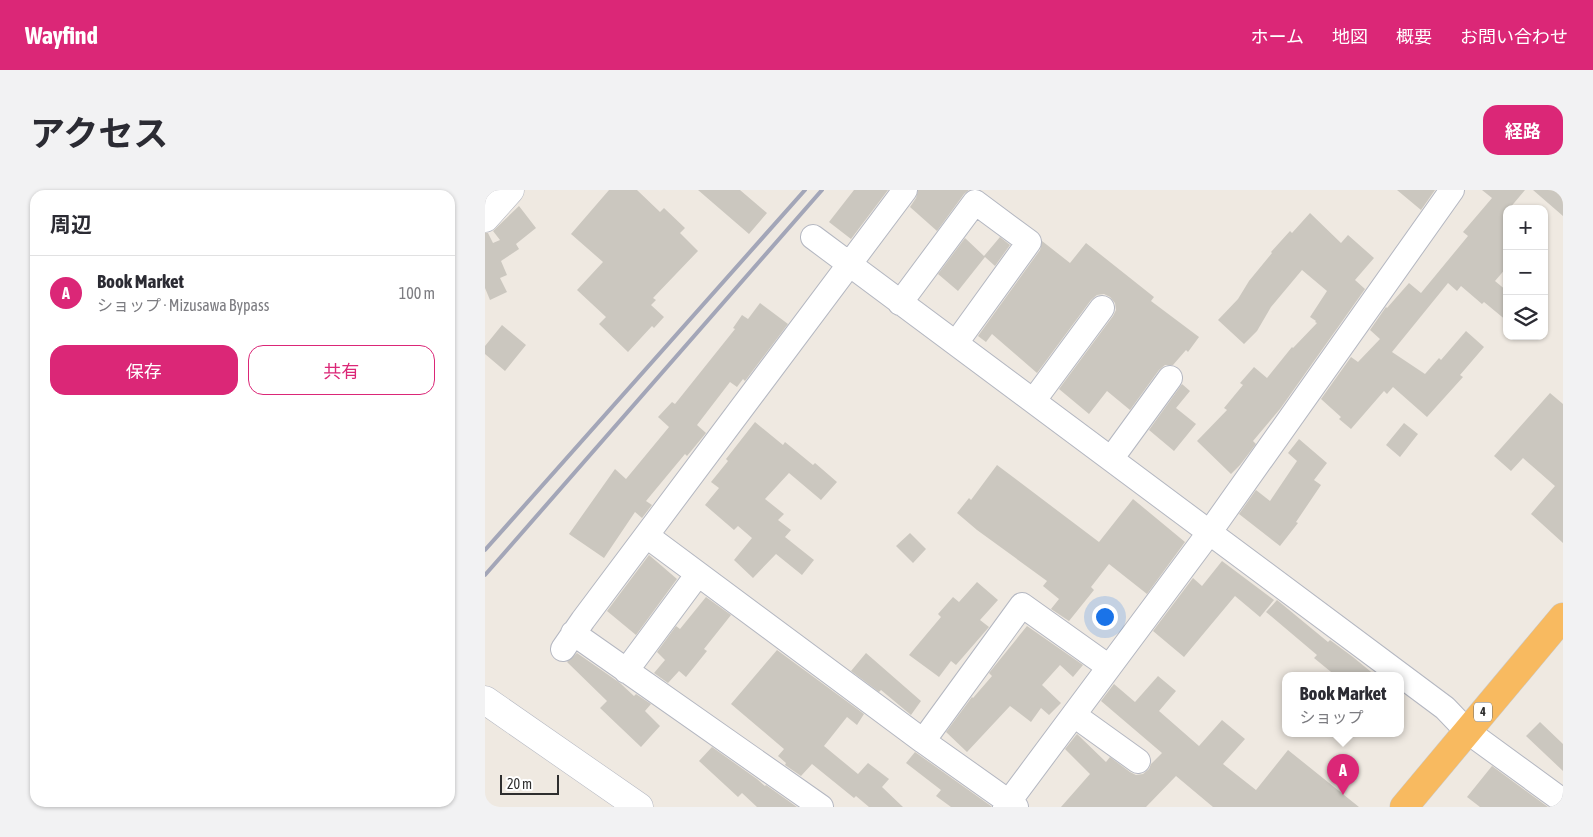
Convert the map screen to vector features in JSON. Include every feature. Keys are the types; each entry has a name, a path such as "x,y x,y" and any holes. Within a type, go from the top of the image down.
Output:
{"highway":[{"name":"4","path":"1404,807 1563,618"}],"street":[{"path":"485,218 510,190"},
{"path":"821,807 626,671 568,641 905,190"},
{"path":"647,536 1010,805 1109,667 1209,533 1453,190"},
{"path":"900,303 975,202 1029,242 956,344"},
{"path":"813,237 1396,672"},
{"path":"1033,400 1102,308"},
{"path":"1111,459 1170,378"},
{"path":"626,671 698,574"},
{"path":"923,741 1022,605 1109,667"},
{"path":"1404,678 1445,708 1467,731 1563,801"},
{"path":"485,700 639,807"},
{"path":"1075,715 1138,761"}],"building":[{"path":"609,190 637,190 660,212 664,208 685,228 680,233 698,251 653,298 656,300 651,305 664,317 654,328 652,326 628,352 599,324 606,317 577,290 603,262 571,234"},
{"path":"698,190 740,190 767,213 749,234"},
{"path":"854,190 888,190 851,239 829,222"},
{"path":"918,190 969,190 937,231 910,207 916,198"},
{"path":"1397,190 1435,190 1421,210"},
{"path":"1482,190 1525,190 1512,205 1503,205 1503,272 1495,281 1503,288 1503,318 1484,302 1482,304 1461,286 1457,291 1448,283 1392,352 1425,374 1439,358 1441,360 1466,331 1484,347 1460,375 1463,377 1427,417 1393,387 1387,394 1384,391 1351,429 1321,399 1351,357 1358,362 1380,339 1370,330 1386,307 1409,283 1421,293 1468,236 1463,232 1492,198"},
{"path":"1533,190 1563,190 1563,216"},
{"path":"519,206 536,228 516,244 519,249 501,261 507,275 500,278 507,292 490,300 485,288 485,233 488,233 493,243 500,240 493,231"},
{"path":"1310,213 1341,243 1348,235 1374,258 1355,280 1365,289 1280,409 1253,441 1256,444 1231,474 1197,441 1227,410 1224,408 1243,385 1240,383 1254,367 1267,378 1292,347 1317,323 1310,317 1327,291 1302,270 1271,307 1257,331 1244,344 1218,320 1238,299 1271,252"},
{"path":"1000,237 1010,245 995,266 985,257 958,291 938,274 965,238 984,256"},
{"path":"1042,241 1070,263 1086,243 1154,297 1151,301 1199,337 1188,352 1186,350 1173,365 1165,365 1159,370 1130,410 1107,391 1089,414 1059,389 1116,310 1115,303 1104,294 1097,295 1091,300 1037,373 992,334 986,342 978,336 1040,250"},
{"path":"760,303 788,324 745,381 743,379 737,387 730,382 697,425 706,433 687,456 685,454 646,501 652,505 642,518 635,512 604,558 569,534 615,469 626,479 669,427 658,417 672,402 675,404 735,329 733,328 742,315 748,319"},
{"path":"502,325 526,345 505,371 485,354 485,346"},
{"path":"1182,384 1190,391 1176,408 1196,424 1174,451 1149,430"},
{"path":"1550,393 1563,404 1563,543 1531,514 1555,486 1523,458 1511,471 1494,456"},
{"path":"755,422 783,445 785,442 813,465 815,463 837,482 821,500 789,473 765,499 784,514 778,520 791,530 785,537 814,560 802,575 776,554 753,578 734,560 752,538 738,526 734,530 705,505 719,488 711,482 728,461 726,459"},
{"path":"1404,423 1418,434 1400,457 1386,445"},
{"path":"1299,439 1327,463 1314,480 1321,485 1296,522 1298,523 1280,546 1239,514 1256,490 1270,501 1297,461 1288,453"},
{"path":"997,465 1099,542 1133,499 1185,542 1147,594 1109,564 1091,587 1094,590 1069,621 1051,609 1059,599 1043,586 1047,581 977,530 957,513 969,498 971,500"},
{"path":"910,533 926,549 913,563 896,546"},
{"path":"649,555 677,579 636,635 607,611"},
{"path":"1222,561 1274,600 1260,617 1235,596 1184,657 1153,631 1193,578 1202,586"},
{"path":"977,582 998,600 980,620 989,627 956,665 951,661 939,677 909,655 941,617 938,614 953,597 959,602"},
{"path":"706,597 731,615 704,649 707,651 686,677 679,671 668,683 654,673 665,660 657,652 676,626 680,629"},
{"path":"1277,600 1328,642 1330,640 1371,672 1331,672 1314,658 1317,655 1266,612"},
{"path":"1027,626 1083,665 1073,677 1060,665 1042,685 1061,703 1049,715 1041,708 1031,722 1010,706 967,752 946,732 972,697 992,676 989,673"},
{"path":"777,650 864,714 857,725 847,717 824,746 858,774 868,763 889,779 882,787 903,807 869,807 856,796 854,798 812,764 801,776 785,765 786,763 778,756 784,749 731,704"},
{"path":"577,653 620,683 634,696 636,694 651,704 645,711 660,726 641,747 600,708 607,701 567,662"},
{"path":"866,653 921,701 911,715 881,690 879,692 851,671"},
{"path":"1158,676 1176,691 1159,711 1199,746 1222,720 1245,739 1223,764 1256,790 1288,750 1359,807 1213,807 1176,776 1146,807 1061,807 1090,774 1065,749 1077,734 1106,762 1110,757 1136,775 1143,774 1149,769 1151,764 1162,753 1101,701 1114,684 1135,702"},
{"path":"1540,722 1563,744 1563,771 1526,736"},
{"path":"712,747 797,807 757,807 742,793 738,797 699,761"},
{"path":"915,752 992,807 951,807 936,796 941,790 906,763"},
{"path":"1492,766 1548,807 1480,807 1467,797"}],"railway":[{"path":"485,550 805,190"},
{"path":"485,575 822,190"}],"place":[{"name":"Book Market","path":"1343,795"}]}
